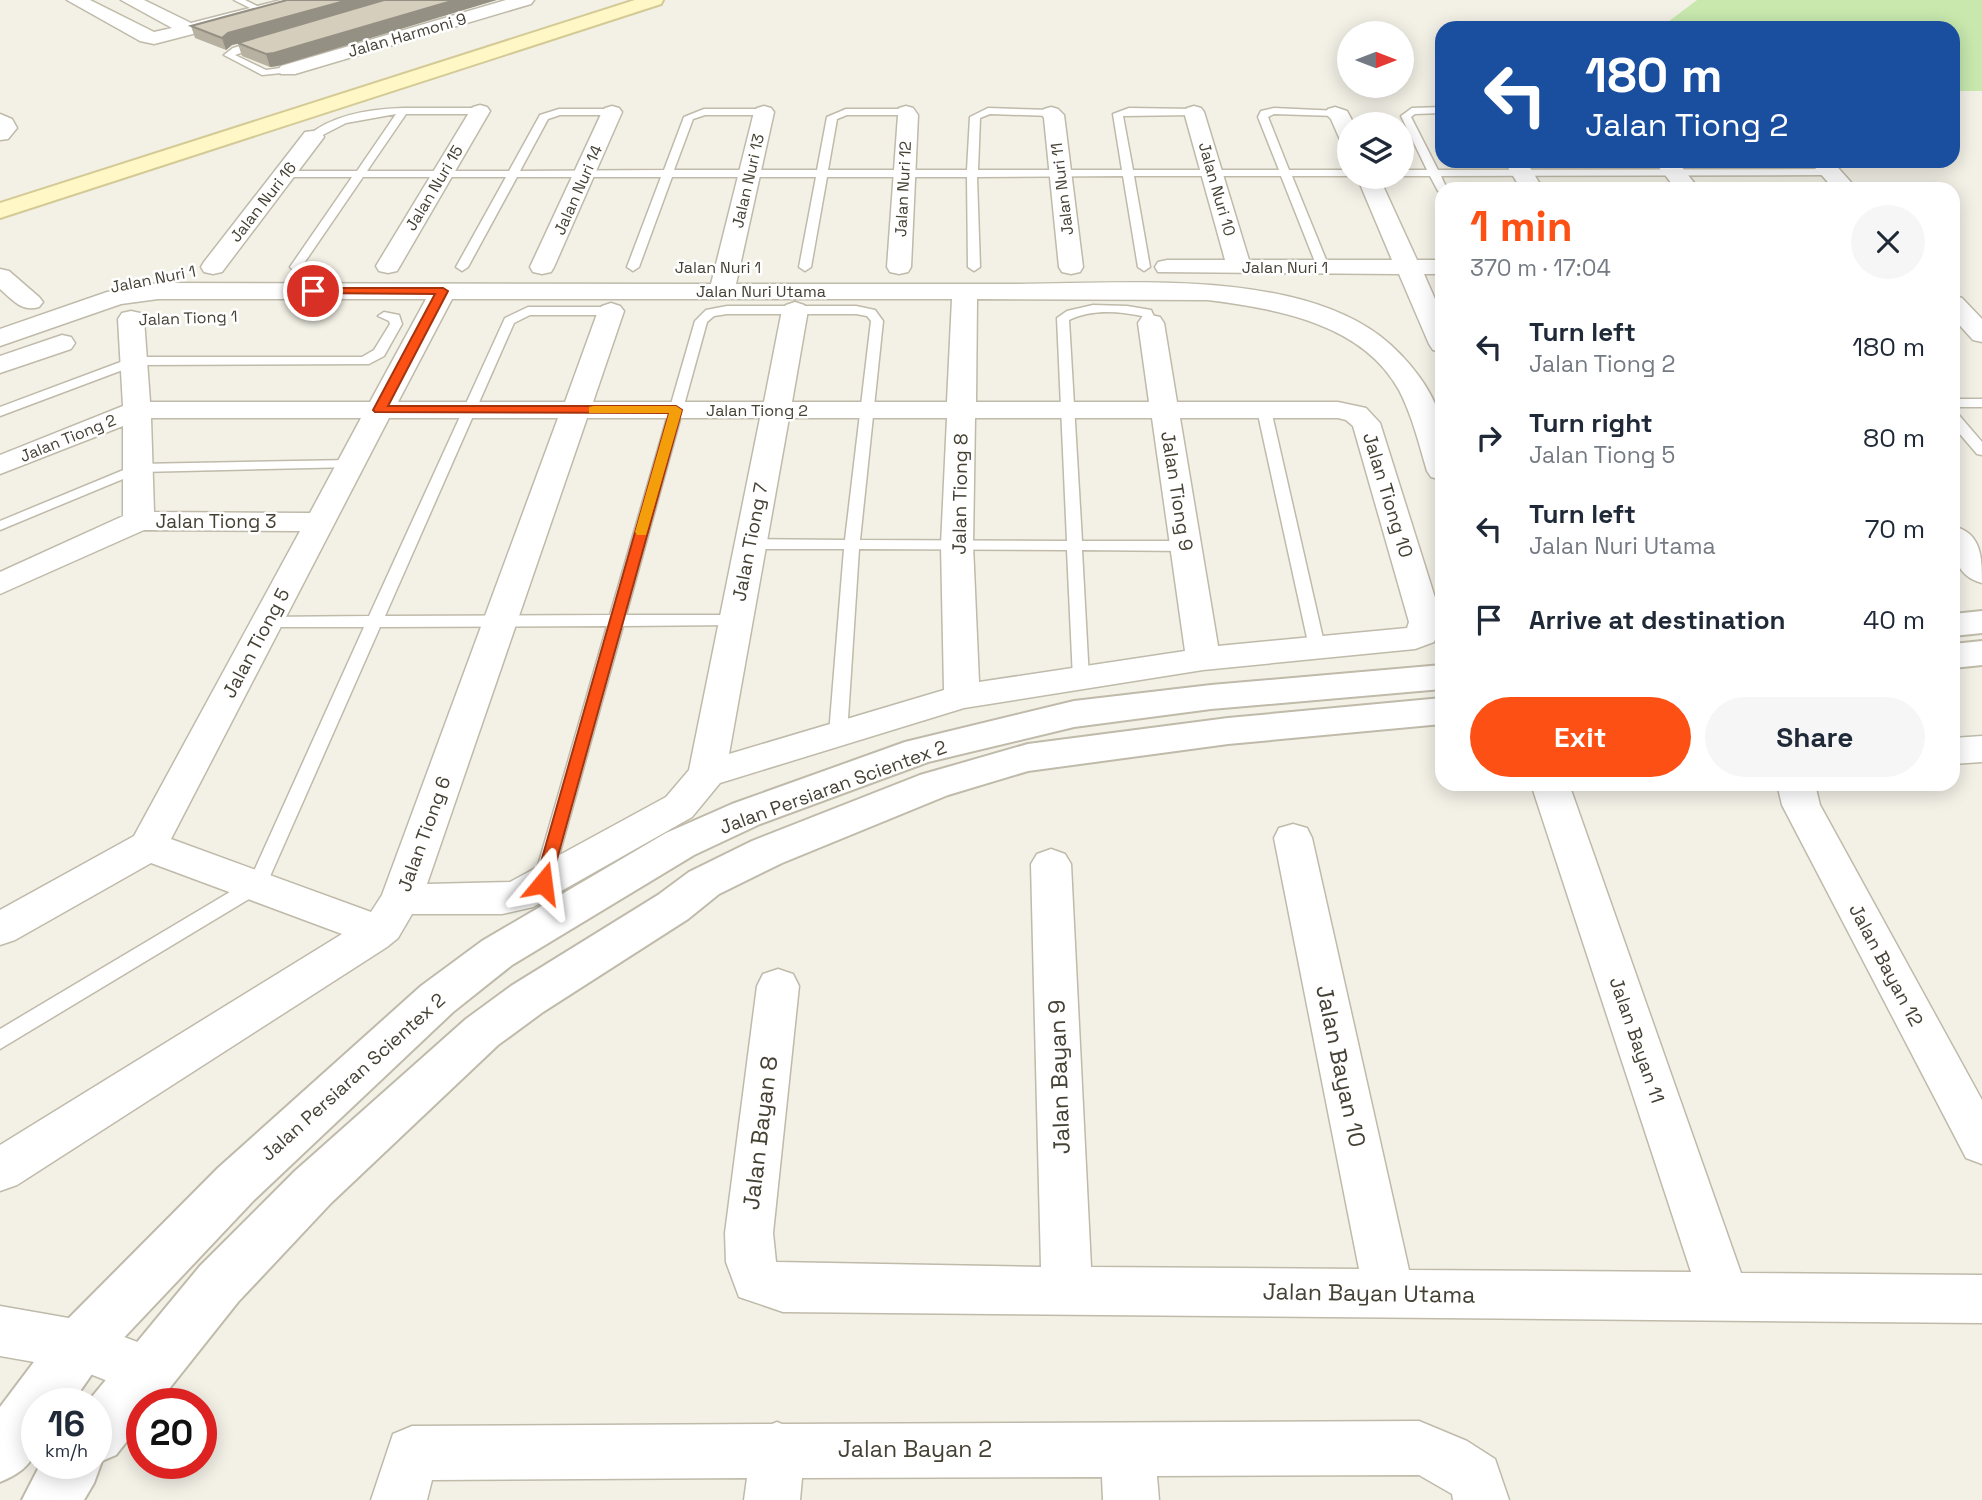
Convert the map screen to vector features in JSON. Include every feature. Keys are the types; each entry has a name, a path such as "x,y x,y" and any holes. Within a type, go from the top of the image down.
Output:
{"main road":[{"path":"0,193 611,0"},
{"path":"0,211 654,0"}],"street":[{"path":"76,0 147,37 162,38 303,0"},
{"path":"130,0 191,30"},
{"name":"Jalan Harmoni 9","path":"288,70 515,1"},
{"name":"Jalan Nuri 15","path":"428,271 443,173 480,111"},
{"name":"Jalan Nuri 14","path":"542,267 612,112"},
{"name":"Jalan Nuri 13","path":"718,275 750,174 764,112"},
{"name":"Jalan Nuri 12","path":"899,267 908,115 906,112"},
{"name":"Jalan Nuri 10","path":"1194,112 1240,267"},
{"name":"Jalan Nuri 11","path":"1051,113 1054,115 1060,174 1108,267"},
{"path":"0,120 5,123 6,128 0,134"},
{"name":"Jalan Nuri 16","path":"213,267 313,137"},
{"path":"1827,168 1840,182"},
{"path":"1374,189 1435,327"},
{"path":"268,267 322,266"},
{"path":"362,266 428,271 489,267"},
{"name":"Jalan Nuri 1","path":"0,313 30,302 213,267 241,267"},
{"path":"515,267 568,267"},
{"path":"607,267 645,267"},
{"name":"Jalan Nuri 1","path":"718,275 753,267"},
{"name":"Jalan Nuri 1","path":"779,267 832,267"},
{"path":"872,267 924,267"},
{"path":"963,275 1002,267"},
{"name":"Jalan Nuri 1","path":"1044,267 1435,267"},
{"name":"Jalan Nuri Utama","path":"0,338 106,300 138,292 428,271 963,275 1208,292 1283,304 1316,314 1349,329 1395,364 1429,401 1435,433"},
{"name":"Jalan Tiong 5","path":"148,846 380,410 428,271"},
{"name":"Jalan Tiong 8","path":"962,697 957,545 963,275"},
{"path":"0,276 30,302"},
{"name":"Jalan Tiong 7","path":"707,774 795,310"},
{"path":"1960,310 1982,334"},
{"name":"Jalan Tiong 6","path":"0,1170 378,931 401,899 611,311"},
{"path":"357,316 384,316"},
{"name":"Jalan Tiong 2","path":"137,410 134,361 144,318"},
{"name":"Jalan Tiong 1","path":"0,365 96,331 144,318"},
{"name":"Jalan Tiong 9","path":"1151,323 1203,659"},
{"path":"137,410 139,521"},
{"name":"Jalan Tiong 2","path":"0,465 137,410 1334,410"},
{"name":"Jalan Tiong 10","path":"1317,647 1415,638 1425,628 1420,603 1366,423 1356,414 1334,410"},
{"name":"Jalan Tiong 3","path":"0,584 139,521 320,522"},
{"path":"1960,544 1982,573"},
{"path":"1960,585 1982,583"},
{"path":"1960,624 1982,622"},
{"path":"401,899 510,898 543,883 679,807 707,774 962,697 1203,659 1317,647"},
{"path":"1960,655 1982,653"},
{"name":"Jalan Persiaran Scientex 2","path":"0,1454 80,1345 236,1184 437,999 497,954 680,845 746,814 919,751 1074,714 1211,696 1435,678"},
{"name":"Jalan Persiaran Scientex 2","path":"112,1416 219,1284 313,1187 482,1032 527,999 673,907 704,883 767,852 934,785 1028,758 1228,731 1435,712"},
{"path":"1960,750 1982,748"},
{"name":"Jalan Bayan 11","path":"1552,791 1724,1297"},
{"name":"Jalan Bayan 12","path":"1798,791 1801,805 1982,1144"},
{"name":"Jalan Bayan 10","path":"1293,838 1389,1294"},
{"path":"5,916 148,846 378,931"},
{"name":"Jalan Bayan 9","path":"1051,864 1067,1291"},
{"name":"Jalan Bayan 8","path":"757,1280 751,1262 749,1233 778,986"},
{"name":"Jalan Bayan Utama","path":"757,1280 783,1288 1982,1299"},
{"path":"0,1331 80,1345 148,1371"},
{"name":"Jalan Bayan 2","path":"405,1476 1130,1474 1419,1448 1448,1460 1476,1478 1481,1500"},
{"path":"51,1500 65,1479"}],"lane":[{"path":"238,0 263,10"},
{"path":"272,40 236,50 229,55 265,74 288,70"},
{"path":"1435,110 1412,111 1406,114 1438,182"},
{"path":"296,267 403,111"},
{"path":"313,137 321,129 373,113 480,111"},
{"path":"963,275 976,115 988,111 1051,113"},
{"path":"1108,267 1127,174 1118,114 1129,111 1194,112"},
{"path":"1323,267 1263,115 1274,111 1335,113"},
{"path":"428,271 512,174 546,115 559,112 612,112"},
{"path":"645,267 668,174 691,115 704,112 764,112"},
{"path":"805,267 833,115 846,112 906,112"},
{"path":"1595,168 1604,182"},
{"path":"1742,168 1749,176"},
{"path":"1414,173 1598,172 1749,176 1810,168"},
{"path":"285,174 1337,173"},
{"path":"0,1040 257,885 512,317 537,310 611,311"},
{"path":"543,883 704,317 727,310 856,310 876,317 869,410 852,544 838,734"},
{"path":"1081,679 1063,318 1076,311 1131,310 1147,313 1151,323"},
{"path":"0,412 134,361 364,361 379,353 396,324 395,318 384,316"},
{"path":"1960,403 1982,403"},
{"path":"1264,410 1317,647"},
{"path":"1960,425 1982,451"},
{"path":"0,526 138,468 351,464"},
{"path":"749,544 1185,546"},
{"path":"267,622 736,620"}],"green space":[{"path":"1697,0 1982,0 1982,91 1960,91 1960,21 1669,21"}],"building":[{"path":"287,0 348,0 228,33 222,38 191,26"},
{"path":"384,0 455,0 274,53 266,54 238,43"}],"slow traffic":[{"path":"593,410 676,410 641,532"}],"route":[{"path":"313,291 443,291 380,410 676,410 543,883"}]}
